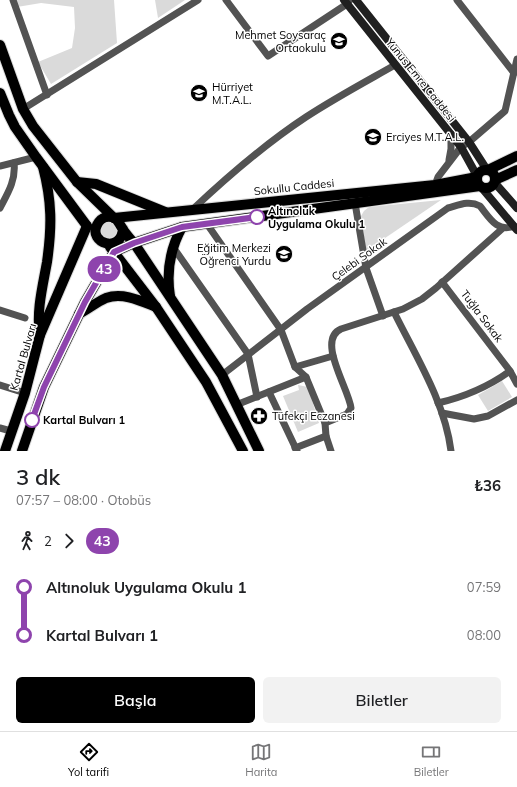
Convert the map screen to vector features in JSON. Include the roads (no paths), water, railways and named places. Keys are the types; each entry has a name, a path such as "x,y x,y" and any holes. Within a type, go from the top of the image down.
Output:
{"main road":[{"path":"0,45 23,109 39,135 77,182 120,222 123,229 134,243 222,375 259,451"},
{"path":"0,92 9,115 43,167 96,232 98,239 111,248 156,307 206,382 243,451"},
{"path":"479,182 481,171 488,170 517,156"},
{"path":"40,335 38,322 51,218 50,198 43,167"},
{"path":"488,170 493,173 495,181"},
{"path":"479,182 486,188 490,187 495,181 517,170"},
{"path":"77,182 96,184 167,212"},
{"path":"111,248 134,243 182,227 355,203 479,182"},
{"name":"Sokullu Caddesi","path":"91,227 97,224 102,218 110,217 114,218 435,185 479,182"},
{"name":"Kartal Bulvarı","path":"4,451 25,394 40,335 91,227"},
{"path":"171,300 168,270 173,247 182,227"},
{"path":"22,451 44,387 111,248 121,237 123,229"},
{"path":"79,314 105,298 116,296 130,297 156,307"}],"street":[{"path":"14,0 47,95"},
{"path":"23,109 198,0"},
{"path":"226,0 268,56 347,1"},
{"name":"Yunus Emre Caddesi","path":"356,0 469,142 488,170"},
{"path":"457,0 514,73"},
{"name":"Yunus Emre Caddesi","path":"347,1 395,65 461,147 479,182 516,228"},
{"path":"435,185 438,177 461,147 506,111 517,62"},
{"path":"192,210 231,174 287,130 324,106 395,65"},
{"path":"448,164 451,149 451,134"},
{"path":"0,166 36,157"},
{"path":"0,208 13,183 15,176 14,163"},
{"path":"495,181 517,208"},
{"path":"355,203 366,268 382,316"},
{"name":"Çelebi Sokak","path":"222,375 307,309 448,208 465,203 473,203 480,206 493,223 503,228"},
{"path":"207,224 281,330 295,367 306,377 325,423 326,436 331,451"},
{"path":"325,423 347,414 351,408 333,356 331,341 334,333 337,330 394,312 422,299 503,228 516,228"},
{"path":"173,247 248,354 257,397"},
{"name":"Tuğla Sokak","path":"442,282 510,371 517,384"},
{"path":"0,310 25,318"},
{"path":"394,312 438,403 442,413 451,451"},
{"path":"295,367 333,356"},
{"path":"438,403 472,392 496,381 510,371"},
{"path":"236,405 306,377"},
{"path":"0,385 25,394"},
{"path":"269,392 296,450 326,436"},
{"path":"442,413 474,419 488,416 517,400"},
{"path":"0,428 12,431"}],"place":[{"name":"Mehmet Soysaraç Ortaokulu","path":"339,41"},
{"name":"Hürriyet M.T.A.L.","path":"199,93"},
{"name":"Erciyes M.T.A.L.","path":"373,137"},
{"name":"Altınoluk Uygulama Okulu 1","path":"257,217"},
{"name":"Eğitim Merkezi Öğrenci Yurdu","path":"284,254"},
{"name":"Tüfekçi Eczanesi","path":"259,416"},
{"name":"Kartal Bulvarı 1","path":"32,420"}]}
